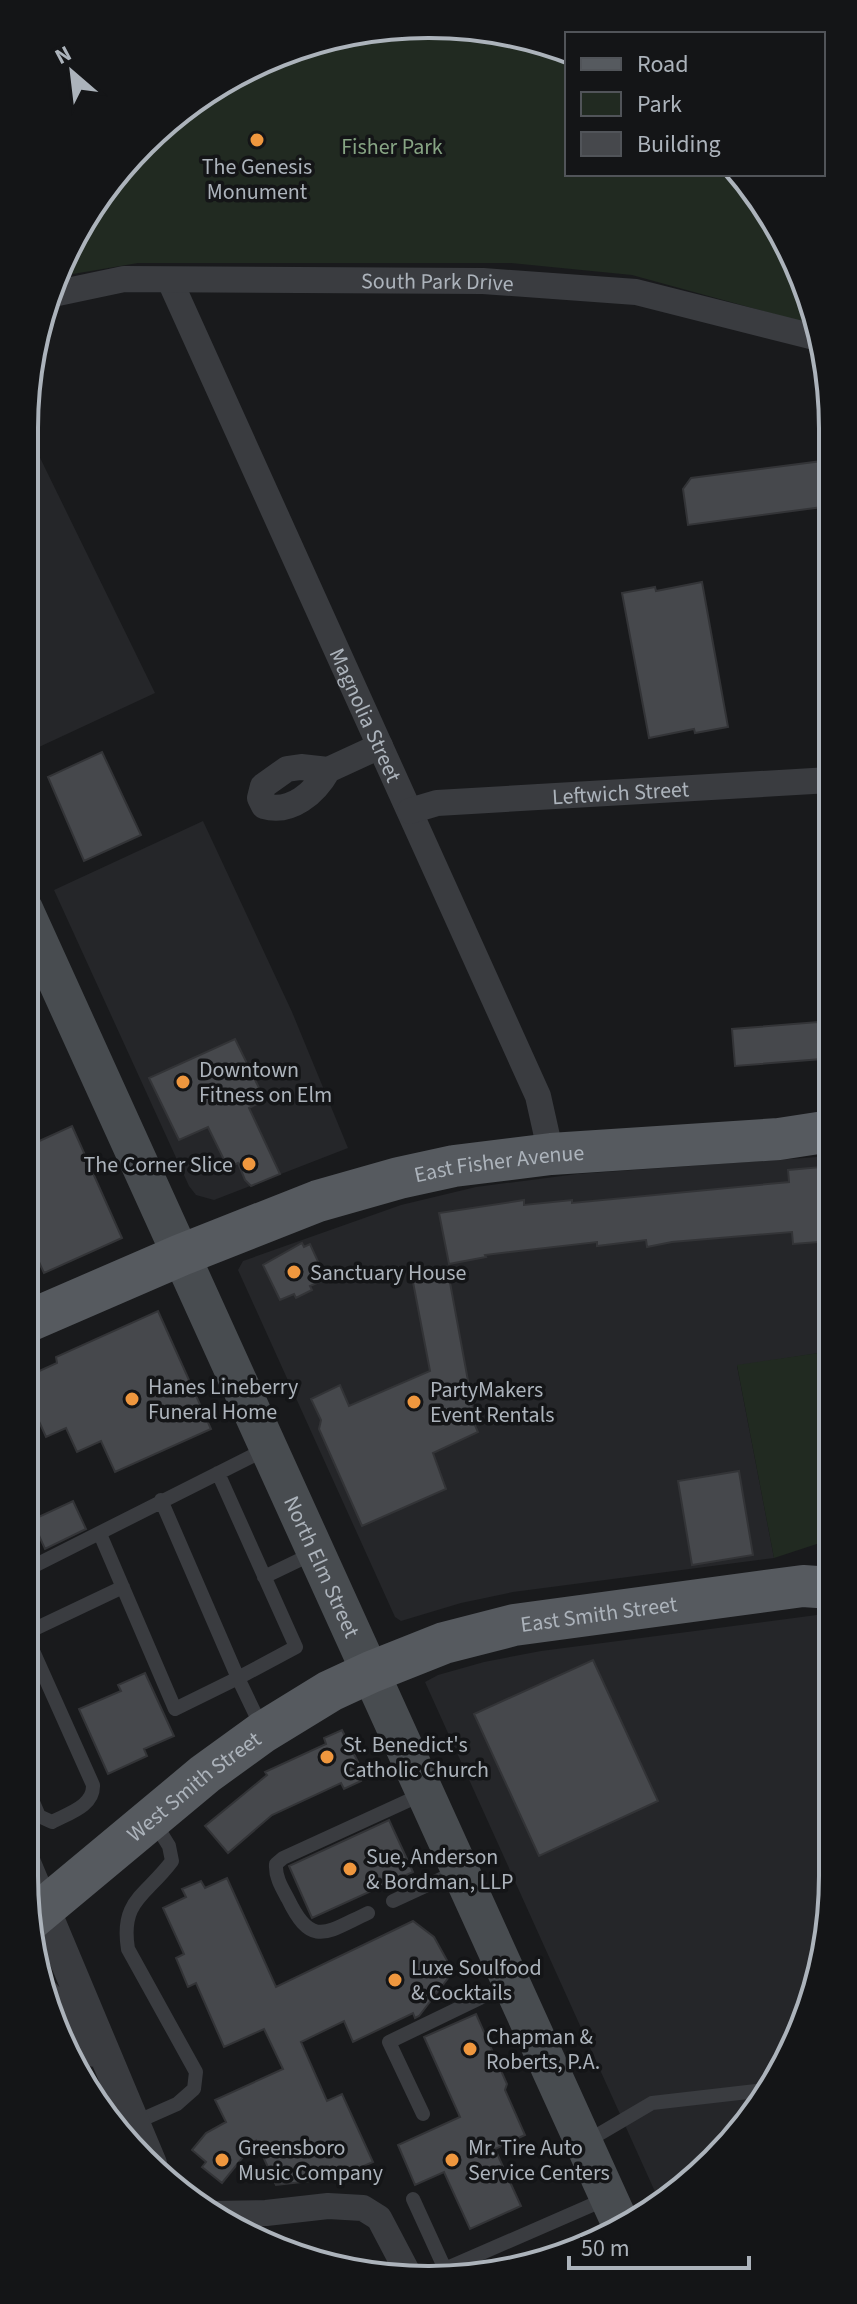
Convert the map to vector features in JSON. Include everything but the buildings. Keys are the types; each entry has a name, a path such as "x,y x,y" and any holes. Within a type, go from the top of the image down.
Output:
{"main road":[{"name":"North Elm Street","path":"38,940 615,2212"},
{"name":"East Fisher Avenue","path":"38,1317 181,1255 318,1201 454,1166 551,1154 779,1139 819,1133"},
{"name":"East Smith Street","path":"371,1672 444,1643 514,1625 819,1584"},
{"name":"West Smith Street","path":"40,1912 205,1774 263,1732 330,1691 371,1672"}],"street":[{"name":"South Park Drive","path":"63,292 124,279 483,281 636,292 808,335"},
{"name":"Magnolia Street","path":"170,281 538,1096 551,1154"},
{"path":"328,770 380,746"},
{"name":"Leftwich Street","path":"410,811 437,803 819,781"},
{"path":"40,1919 141,2140"},
{"path":"66,2018 112,2071"},
{"path":"231,2213 328,2206 363,2208 379,2218 404,2265"}],"lane":[{"path":"38,1564 269,1448"},
{"path":"100,1534 175,1709 238,1678 296,1647 218,1473"},
{"path":"161,1500 263,1732"},
{"path":"264,1577 316,1553"},
{"path":"38,1626 123,1587"},
{"path":"38,1664 93,1785 90,1801 52,1822 38,1814"},
{"path":"368,1913 326,1932 317,1933 306,1928 298,1921 275,1873 276,1864 425,1792"},
{"path":"134,2123 177,2104 194,2089 196,2072 128,1949 124,1927 132,1904 172,1861 169,1846 153,1820"},
{"path":"393,1901 460,1870"},
{"path":"423,2114 389,2042 512,1983"},
{"path":"584,2143 652,2103 753,2091"},
{"path":"413,2199 443,2265"},
{"path":"458,2265 615,2212"}],"shaded area":[{"path":"38,454 155,693 38,747"},
{"path":"203,821 292,1012 348,1148 214,1200 196,1195 189,1186 54,890"},
{"path":"819,1157 819,1353 737,1366 774,1558 513,1592 401,1621 395,1617 238,1270 243,1261 401,1205 476,1187 577,1174"},
{"path":"819,1615 819,1876 816,1926 806,1977 779,2048 753,2092 705,2152 655,2193 425,1682 438,1675 484,1662 541,1651"}],"green space":[{"name":"Fisher Park","path":"428,38 479,41 530,51 565,63 565,176 726,176 767,233 789,279 804,322 632,275 511,263 138,263 70,274 90,233 135,171 171,135 233,90 303,59 352,46"},
{"path":"819,1353 819,1543 774,1558 737,1365"}],"place":[{"name":"The Genesis Monument","path":"257,140"},
{"name":"Downtown Fitness on Elm","path":"183,1082"},
{"name":"The Corner Slice","path":"249,1164"},
{"name":"Sanctuary House","path":"294,1272"},
{"name":"Hanes Lineberry Funeral Home","path":"132,1399"},
{"name":"PartyMakers Event Rentals","path":"414,1402"},
{"name":"St. Benedict's Catholic Church","path":"327,1757"},
{"name":"Sue, Anderson & Bordman, LLP","path":"350,1869"},
{"name":"Luxe Soulfood & Cocktails","path":"395,1980"},
{"name":"Chapman & Roberts, P.A.","path":"470,2049"},
{"name":"Greensboro Music Company","path":"222,2160"},
{"name":"Mr. Tire Auto Service Centers","path":"452,2160"}]}
